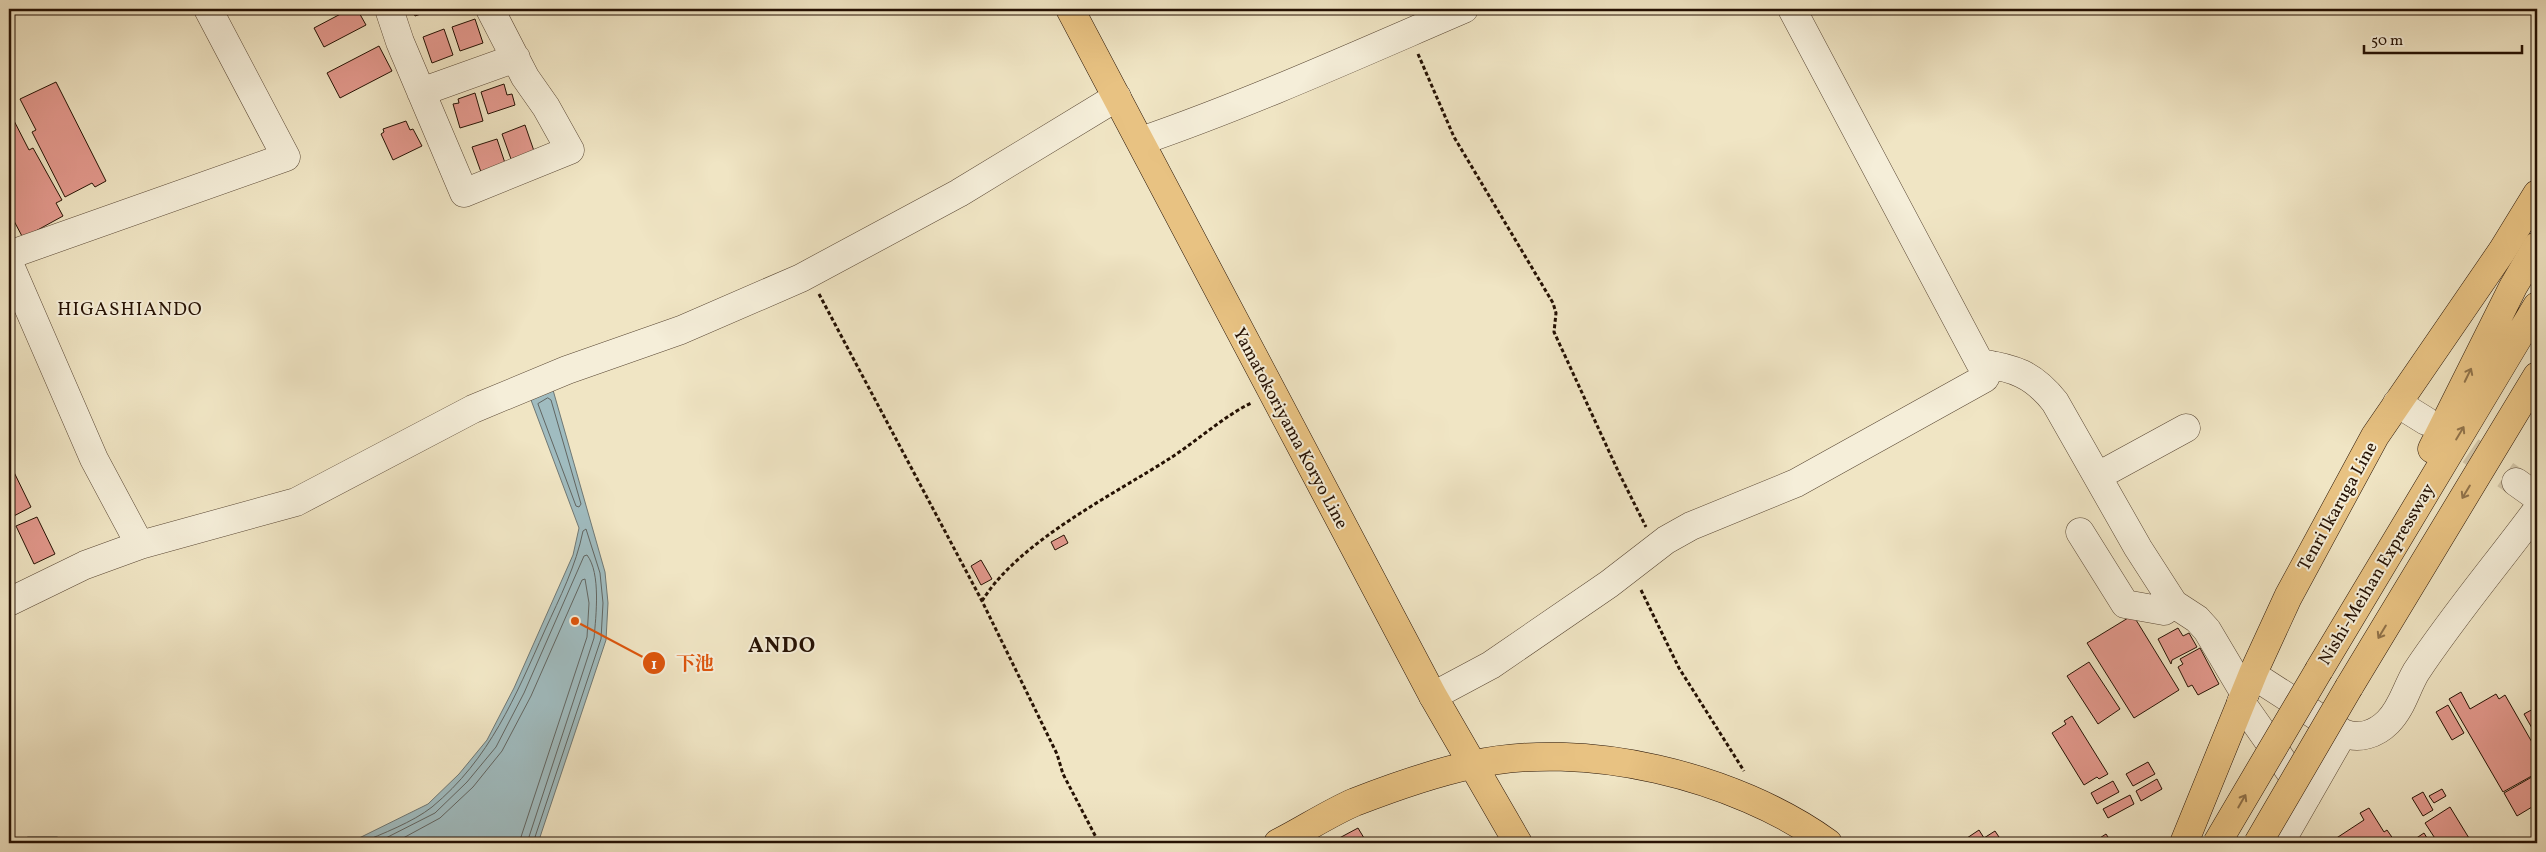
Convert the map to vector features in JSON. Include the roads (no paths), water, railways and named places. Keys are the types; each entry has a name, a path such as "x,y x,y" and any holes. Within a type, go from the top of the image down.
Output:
{"main road":[{"name":"Yamatokoriyama Koryo Line","path":"1070,9 1434,696 1518,843"},
{"name":"Tenri Ikaruga Line","path":"2184,843 2246,690 2288,597 2376,436 2502,251 2537,194"},
{"path":"2354,607 2482,346 2537,246"},
{"name":"Nishi-Meihan Expressway","path":"2217,843 2354,607 2537,306"},
{"name":"Nishi-Meihan Expressway","path":"2258,843 2349,687 2537,376"},
{"path":"1278,843 1355,802 1472,764 1532,757 1588,758 1635,763 1733,793 1777,812 1828,843"}],"street":[{"path":"9,255 286,157 208,9"},
{"path":"389,9 400,42 464,193 570,150 516,58 490,9"},
{"path":"1141,141 1220,114 1263,93 1464,9"},
{"path":"1792,9 1980,363 2022,373 2044,388 2055,402 2138,548 2174,604 2197,619 2207,630 2246,690 2307,796"},
{"path":"421,92 516,58"},
{"path":"9,602 85,565 140,545 296,502 473,409 567,370 680,330 810,273 959,193 1117,97"},
{"path":"9,263 94,459 140,545"},
{"path":"1434,696 1491,665 1609,584 1648,553 1691,526 1796,483 1985,378 1991,365"},
{"path":"2397,403 2426,421"},
{"path":"2098,476 2186,428"},
{"path":"2246,690 2343,733 2362,736 2375,732 2388,722 2399,708 2415,674 2537,510"},
{"path":"2080,532 2124,604 2164,611 2174,604"},
{"path":"2280,843 2343,733"}],"water":[{"path":"553,390 605,572 608,603 606,640 538,843 349,843 428,804 459,774 487,740 514,688 573,555 579,528 531,400"},
{"path":"28,837 57,837 72,843 10,843"}],"tunnel":[{"path":"2436,427 2516,482"}],"place":[{"name":"下池","path":"575,621"}],"district":[{"name":"HIGASHIANDO","path":"130,308"},
{"name":"ANDO","path":"782,644"}]}
